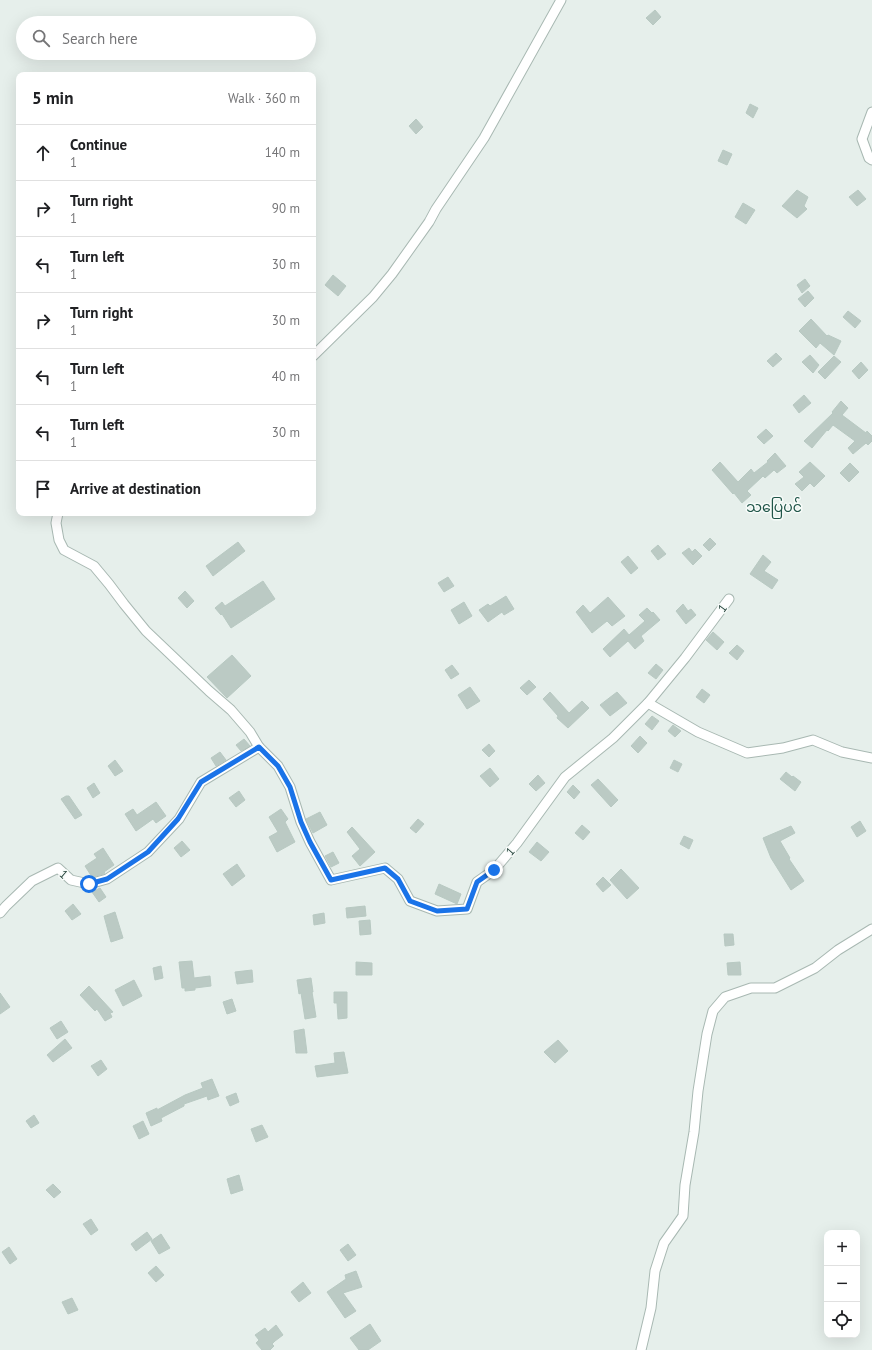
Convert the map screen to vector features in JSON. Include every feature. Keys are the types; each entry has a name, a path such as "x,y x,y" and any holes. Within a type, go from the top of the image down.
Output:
{"street":[{"path":"316,353 373,297 392,274 429,222 439,204 484,138 561,0"},
{"path":"872,112 862,139 869,158 872,160"},
{"path":"57,516 56,523 58,540 64,550 94,566 146,631 209,691 232,710 250,732 259,747"},
{"name":"1","path":"0,913 32,881 58,868 71,880 89,884 107,879 148,852 178,819 201,782 259,747 278,766 290,787 301,822 331,880 385,868 398,879 410,901 437,911 467,909 477,882 494,870 517,844 565,777 613,738 648,703 685,658 729,599"},
{"path":"648,703 698,732 747,753 783,748 813,740 842,752 872,758"},
{"path":"641,1350 651,1308 655,1271 664,1243 683,1216 685,1185 694,1132 698,1091 707,1034 713,1010 725,997 750,988 775,988 788,982 815,968 838,950 872,929"}],"building":[{"path":"655,10 661,17 653,25 646,18"},
{"path":"750,104 758,108 753,118 746,113"},
{"path":"416,119 423,127 416,134 409,126"},
{"path":"723,150 732,154 727,165 718,161"},
{"path":"797,190 808,197 804,206 807,209 797,218 782,206"},
{"path":"858,190 866,199 857,206 849,197"},
{"path":"743,203 755,210 746,224 735,217"},
{"path":"333,275 346,286 338,296 325,285"},
{"path":"805,279 810,286 802,293 797,285"},
{"path":"808,291 814,298 805,307 798,299"},
{"path":"848,311 861,321 855,328 843,317"},
{"path":"811,319 827,336 828,335 841,341 834,355 820,343 816,348 799,331"},
{"path":"776,353 782,359 773,367 767,361"},
{"path":"810,355 819,365 813,373 802,362"},
{"path":"834,356 841,362 825,379 818,372"},
{"path":"861,362 868,370 859,379 852,371"},
{"path":"804,395 811,403 799,413 793,405"},
{"path":"841,401 848,408 842,415 866,433 867,431 872,436 872,441 868,445 866,443 853,454 848,448 855,441 833,425 812,448 804,441 833,413 832,412"},
{"path":"766,429 773,436 764,444 757,437"},
{"path":"775,453 786,466 777,473 774,470 765,478 763,476 747,491 751,495 742,503 712,470 720,462 738,482 751,469 754,473 768,462 767,461"},
{"path":"810,462 825,476 814,487 810,483 802,491 795,484 804,477 799,472"},
{"path":"850,463 859,472 849,482 840,473"},
{"path":"710,538 716,544 709,551 703,545"},
{"path":"238,542 245,551 213,576 206,566"},
{"path":"658,545 666,554 658,560 651,551"},
{"path":"689,548 692,552 695,549 702,556 693,565 682,553"},
{"path":"763,555 771,562 764,571 778,580 772,589 750,574"},
{"path":"628,556 638,568 631,574 621,562"},
{"path":"448,577 454,586 444,592 438,583"},
{"path":"263,581 275,599 231,628 222,614 221,615 215,608 222,602 225,606"},
{"path":"185,591 194,601 187,608 178,598"},
{"path":"506,596 514,609 504,615 502,612 488,622 479,610 488,604 490,606"},
{"path":"608,597 625,616 612,626 607,621 592,633 576,612 583,605 590,613"},
{"path":"464,602 472,616 459,624 451,610"},
{"path":"683,604 688,611 691,609 696,615 686,624 676,611"},
{"path":"647,608 660,620 641,636 644,641 635,649 628,641 610,657 603,649 624,629 629,635 645,621 639,615"},
{"path":"713,632 724,642 717,650 706,640"},
{"path":"737,645 744,651 737,660 729,653"},
{"path":"232,655 251,676 227,698 207,677"},
{"path":"656,664 663,670 656,679 648,673"},
{"path":"452,665 459,674 451,679 445,670"},
{"path":"529,680 536,687 527,695 520,688"},
{"path":"470,687 480,701 467,709 458,695"},
{"path":"702,689 710,695 704,703 696,697"},
{"path":"550,692 569,713 582,701 589,708 568,728 557,718 558,716 543,699"},
{"path":"617,692 627,703 610,716 600,705"},
{"path":"652,716 659,721 652,730 645,724"},
{"path":"673,725 681,731 675,737 668,731"},
{"path":"640,736 647,743 638,753 631,746"},
{"path":"244,739 250,746 241,751 236,745"},
{"path":"489,744 495,751 489,757 482,750"},
{"path":"220,752 226,760 216,766 211,758"},
{"path":"115,760 123,771 115,776 108,766"},
{"path":"674,760 682,764 678,772 670,768"},
{"path":"490,768 499,779 490,787 480,776"},
{"path":"786,772 801,782 795,791 780,779"},
{"path":"538,775 545,783 536,791 529,784"},
{"path":"598,779 618,800 611,807 591,785"},
{"path":"94,783 100,793 93,798 87,788"},
{"path":"573,785 580,792 574,799 567,792"},
{"path":"239,791 245,800 236,807 229,798"},
{"path":"69,796 82,815 75,819 61,799"},
{"path":"156,802 166,816 156,823 153,819 136,831 125,814 133,809 137,815"},
{"path":"281,809 288,819 285,822 295,842 277,852 269,837 278,832 269,817"},
{"path":"320,812 327,825 313,833 306,819"},
{"path":"418,819 424,824 416,833 410,828"},
{"path":"860,821 866,831 857,837 851,827"},
{"path":"582,825 590,832 583,840 575,833"},
{"path":"791,826 795,833 780,841 790,858 789,859 804,881 791,890 771,858 763,838"},
{"path":"352,827 375,852 360,866 352,856 360,849 347,832"},
{"path":"684,836 693,840 689,849 680,844"},
{"path":"182,841 190,850 181,857 174,848"},
{"path":"537,842 549,852 541,861 529,852"},
{"path":"103,848 114,865 104,872 105,873 92,877 85,866 97,858 94,854"},
{"path":"333,852 339,863 331,867 325,856"},
{"path":"237,864 245,876 232,886 223,874"},
{"path":"621,869 639,888 627,899 610,880"},
{"path":"603,877 611,885 603,892 596,884"},
{"path":"439,884 461,894 457,904 435,894"},
{"path":"100,888 106,897 99,902 92,892"},
{"path":"73,904 81,914 72,920 65,911"},
{"path":"365,906 366,916 347,918 346,908"},
{"path":"115,912 123,938 111,942 104,916"},
{"path":"324,913 325,923 314,925 313,915"},
{"path":"370,920 371,934 360,935 359,921"},
{"path":"724,934 733,934 734,945 725,946"},
{"path":"192,961 194,978 210,976 211,986 185,991 185,988 182,988 179,962"},
{"path":"356,962 372,963 372,975 356,975"},
{"path":"740,962 741,975 728,975 727,963"},
{"path":"161,966 163,978 155,980 153,968"},
{"path":"252,970 253,982 237,984 235,972"},
{"path":"311,978 316,1017 305,1019 301,993 299,994 297,980"},
{"path":"134,980 142,996 123,1006 115,990"},
{"path":"89,986 113,1012 110,1013 112,1017 105,1021 97,1009 95,1011 80,995"},
{"path":"334,992 347,992 347,1018 338,1019 337,1003 334,1003"},
{"path":"0,993 10,1007 0,1014"},
{"path":"232,999 236,1011 227,1014 223,1002"},
{"path":"61,1021 68,1032 57,1039 50,1028"},
{"path":"304,1029 307,1053 296,1053 294,1031"},
{"path":"65,1039 72,1048 53,1062 47,1055"},
{"path":"558,1040 568,1051 555,1063 544,1052"},
{"path":"344,1052 348,1073 317,1077 315,1066 335,1063 334,1053"},
{"path":"101,1060 107,1069 98,1076 91,1066"},
{"path":"212,1079 219,1096 208,1100 207,1096 184,1104 184,1106 161,1118 162,1121 151,1126 146,1113 157,1108 157,1110 185,1095 203,1088 201,1083"},
{"path":"236,1093 239,1102 230,1106 226,1097"},
{"path":"34,1115 39,1123 31,1128 26,1121"},
{"path":"143,1121 149,1134 139,1139 133,1126"},
{"path":"262,1125 268,1137 256,1142 251,1129"},
{"path":"239,1175 243,1190 231,1194 227,1179"},
{"path":"53,1184 61,1192 54,1198 46,1190"},
{"path":"91,1219 98,1230 91,1235 83,1224"},
{"path":"147,1232 152,1239 136,1251 131,1244"},
{"path":"161,1234 170,1248 159,1254 151,1241"},
{"path":"348,1244 356,1255 348,1261 340,1250"},
{"path":"9,1247 17,1259 10,1264 2,1252"},
{"path":"156,1266 164,1275 156,1282 148,1273"},
{"path":"356,1271 362,1287 343,1293 356,1311 345,1318 327,1292 346,1279 345,1275"},
{"path":"303,1282 311,1293 299,1302 291,1292"},
{"path":"72,1298 78,1310 68,1314 62,1302"},
{"path":"370,1324 381,1341 368,1350 359,1350 350,1338"},
{"path":"276,1325 283,1335 272,1344 274,1346 270,1350 262,1350 256,1343 259,1340 255,1335 265,1328 268,1332"}],"district":[{"name":"သပြေပင်","path":"774,507"}],"route":[{"path":"89,884 107,879 148,852 178,819 201,782 259,747 278,766 290,787 301,822 331,880 385,868 398,879 410,901 437,911 467,909 477,882 494,870"}]}
